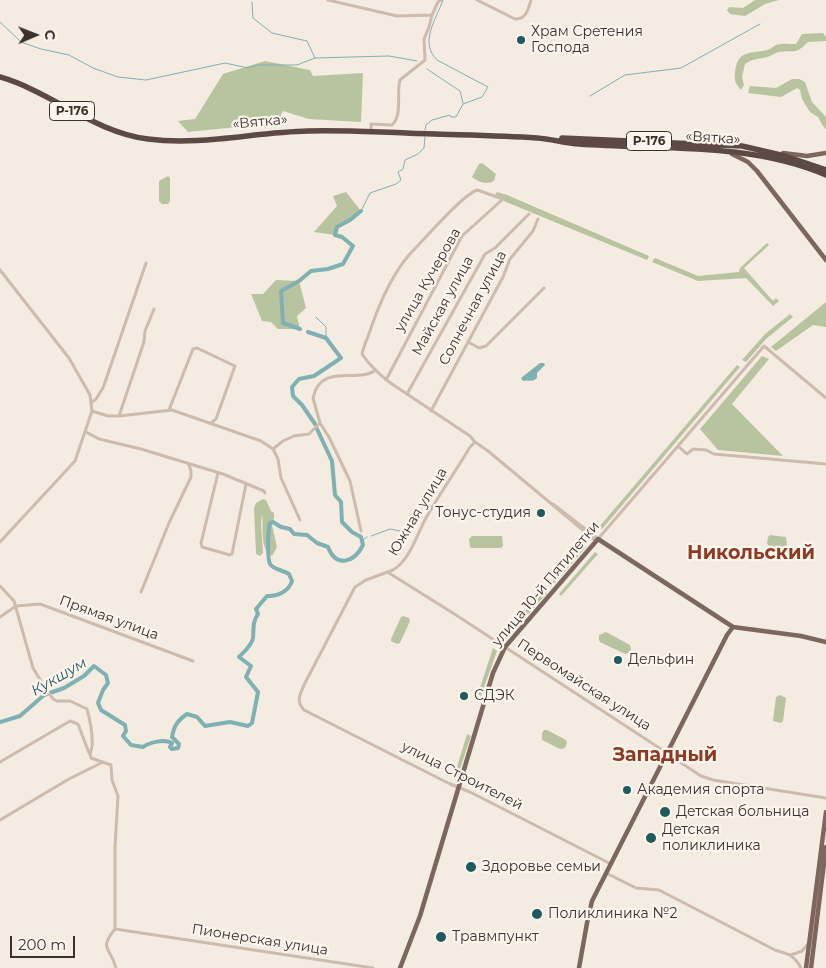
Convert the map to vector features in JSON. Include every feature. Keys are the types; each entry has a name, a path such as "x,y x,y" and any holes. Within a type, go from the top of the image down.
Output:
{"highway":[{"name":"«Вятка»","path":"0,77 30,89 104,127 126,135 147,139 189,141 322,131 717,144 762,150 803,161 826,170"},
{"name":"«Вятка»","path":"536,138 578,144 747,152 786,161 826,175"}],"main road":[{"path":"717,150 735,154 752,166 826,260"},
{"path":"762,150 807,156 826,153"},
{"path":"597,540 732,629 826,643"},
{"name":"улица 10-й Пятилетки","path":"400,968 420,916 493,672 505,647 597,540"},
{"path":"580,968 592,909 607,873 732,629"},
{"path":"811,968 826,812"},
{"path":"806,968 826,847"}],"street":[{"path":"328,0 397,16 432,15"},
{"path":"371,132 371,124 392,125 396,121 399,105 397,93 400,80 425,60 424,40 432,15 438,2 441,0"},
{"path":"477,0 515,19 519,19 526,14 531,0"},
{"name":"улица Кучерова","path":"376,370 362,354 378,307 402,264 460,202 472,192 477,190 503,199 502,202 462,236 386,380"},
{"name":"Майская улица","path":"407,394 485,254 495,248 529,214"},
{"name":"Солнечная улица","path":"431,411 504,277 510,259 533,231 538,219"},
{"path":"92,402 96,399 102,388 146,263"},
{"path":"0,270 69,358 87,387 92,402 92,411 78,456 71,466 0,542"},
{"path":"468,342 479,348 486,346 544,288"},
{"path":"119,416 144,342 145,331 154,309"},
{"name":"улица 10-й Пятилетки","path":"597,540 764,346 826,398"},
{"path":"169,410 194,348 235,366 216,419 217,426"},
{"path":"361,531 350,481 330,436 320,423 314,405 314,395 319,386 326,380 336,376 371,374 376,370 386,380 470,436 597,540"},
{"path":"92,411 108,416 119,416 149,414 169,410 261,441 273,449 278,459 281,478 300,520"},
{"path":"211,423 216,419"},
{"path":"273,449 283,441 294,436 309,434 320,423"},
{"path":"86,432 99,439 218,473 264,491 266,494"},
{"name":"Южная улица","path":"301,708 299,701 300,693 352,592 361,582 396,569 407,555 431,509 475,442"},
{"path":"678,446 687,454 693,449 706,450 714,454 826,464"},
{"path":"141,592 168,524 191,477 192,471 189,464"},
{"path":"218,473 201,543 202,547 232,554 246,484"},
{"path":"396,569 398,577"},
{"name":"Первомайская улица","path":"389,572 706,778 826,798"},
{"path":"0,586 12,598 16,606 33,668 53,699 57,701 70,701 87,709 90,718 92,746 90,754"},
{"name":"Прямая улица","path":"16,606 40,604 193,661"},
{"path":"0,617 16,606"},
{"name":"улица Строителей","path":"301,708 612,865"},
{"path":"0,762 70,721 78,724 92,760 111,765 112,780 118,796 115,848 115,929 107,939 106,944 116,968"},
{"path":"0,820 69,779 104,762"},
{"path":"607,873 636,888 659,890 775,950 790,955 797,960 801,968"},
{"name":"Пионерская улица","path":"115,929 373,968"},
{"path":"790,955 802,951 810,942"}],"green space":[{"path":"755,0 779,0 765,4 745,16 730,14 727,10 729,7 743,8"},
{"path":"823,33 826,41 808,42 797,51 779,52 748,62 745,64 742,77 744,85 741,90 737,85 735,72 739,59 743,55 764,51 778,44 796,44 802,34"},
{"path":"265,61 310,70 313,76 363,73 361,122 309,119 283,111 277,123 188,132 178,121 195,119 223,74"},
{"path":"792,79 799,79 805,82 812,102 826,117 826,129 818,117 810,112 802,99 800,90 797,88 781,97 748,93 750,86 776,88"},
{"path":"482,163 496,174 494,181 482,182 472,177 479,164"},
{"path":"168,176 170,178 170,201 168,204 162,204 159,201 159,181"},
{"path":"346,192 361,211 337,227 335,235 314,232 337,206 333,196"},
{"path":"497,192 649,256 647,260 506,202 495,195"},
{"path":"767,243 769,245 744,268 773,301 776,298 779,301 773,306 746,278 698,281 652,262 655,258 698,276 739,272 740,268"},
{"path":"276,280 299,281 306,308 297,316 300,329 278,329 271,322 262,321 251,294 263,294"},
{"path":"826,302 826,327 813,325 776,351 771,347"},
{"path":"790,314 793,317 766,339 746,362 742,360 765,334"},
{"path":"762,356 769,359 732,404 783,456 718,450 700,429"},
{"path":"737,365 740,367 602,529 599,527"},
{"path":"263,499 266,500 271,511 274,513 272,525 277,547 272,556 265,548 262,514 263,553 260,556 256,554 254,508 256,503"},
{"path":"770,535 786,537 787,545 785,547 769,546 767,543"},
{"path":"472,536 502,536 503,546 501,548 471,548 469,539"},
{"path":"583,545 586,547 552,586 549,585"},
{"path":"595,552 598,554 561,596 559,594"},
{"path":"544,590 547,593 505,640 502,637"},
{"path":"403,616 409,618 410,621 400,643 397,644 391,641 391,639"},
{"path":"606,632 630,645 629,653 625,654 600,642 599,635"},
{"path":"493,648 497,651 481,696 478,694"},
{"path":"780,695 786,698 783,721 781,723 773,721 776,697"},
{"path":"544,730 566,740 565,748 560,749 542,740 542,733"},
{"path":"467,734 471,736 457,778 454,777"}],"water":[{"path":"540,363 545,365 537,373 537,378 523,381 521,378"}],"waterway":[{"name":"Кукшум","path":"425,130 426,125 432,120 450,115 451,117 456,117 463,104 482,97 488,87 437,60 432,53 429,46 429,38 443,0"},
{"path":"252,2 253,18 272,33 307,41 315,58 389,56 417,61"},
{"path":"0,22 21,42 41,49 69,55 93,68 118,77 146,80 225,63 248,68 258,65 297,65 315,58"},
{"path":"590,96 625,75 681,68 760,24"},
{"path":"427,69 460,91 463,103"},
{"name":"Кукшум","path":"361,211 370,193 396,184 401,180 398,172 403,169 405,160 418,154 424,148 425,137"},
{"name":"Кукшум","path":"300,329 283,323 281,291 299,281 311,271 328,269 343,264 353,246 342,237 335,235 337,227 361,211"},
{"path":"316,317 326,327 326,338"},
{"name":"Кукшум","path":"308,332 326,338 341,358 314,376 299,379 292,387 293,396 302,405 315,424"},
{"name":"Кукшум","path":"0,722 20,716 44,695 64,688 84,676 94,666 106,675 108,683 98,703 101,710 125,725 126,731 123,736 131,745 143,747 153,742 165,741 172,743 170,747 172,749 178,748 179,744 172,737 173,733 178,721 187,714 197,717 205,726 230,722 248,726 252,723 258,692 246,677 251,666 239,657 252,641 254,623 258,614 256,609 267,596 282,593 292,581 289,574 274,568 270,564 268,556 270,523 273,522 281,527 290,529 294,534 307,535 317,543 328,547 331,554 340,560 345,561 355,556 363,545 361,537 352,532 342,522 341,502 335,495 332,461 317,429"},
{"path":"371,536 390,529 400,531"},
{"name":"Кукшум","path":"363,540 367,537"}],"place":[{"name":"Храм Сретения Господа","path":"521,40"},
{"name":"Тонус-студия","path":"541,513"},
{"name":"Дельфин","path":"618,660"},
{"name":"СДЭК","path":"464,696"},
{"name":"Академия спорта","path":"627,790"},
{"name":"Детская больница","path":"665,812"},
{"name":"Детская поликлиника","path":"651,838"},
{"name":"Здоровье семьи","path":"471,867"},
{"name":"Поликлиника №2","path":"537,914"},
{"name":"Травмпункт","path":"441,937"}],"district":[{"name":"Никольский","path":"751,553"},
{"name":"Западный","path":"665,755"}]}
